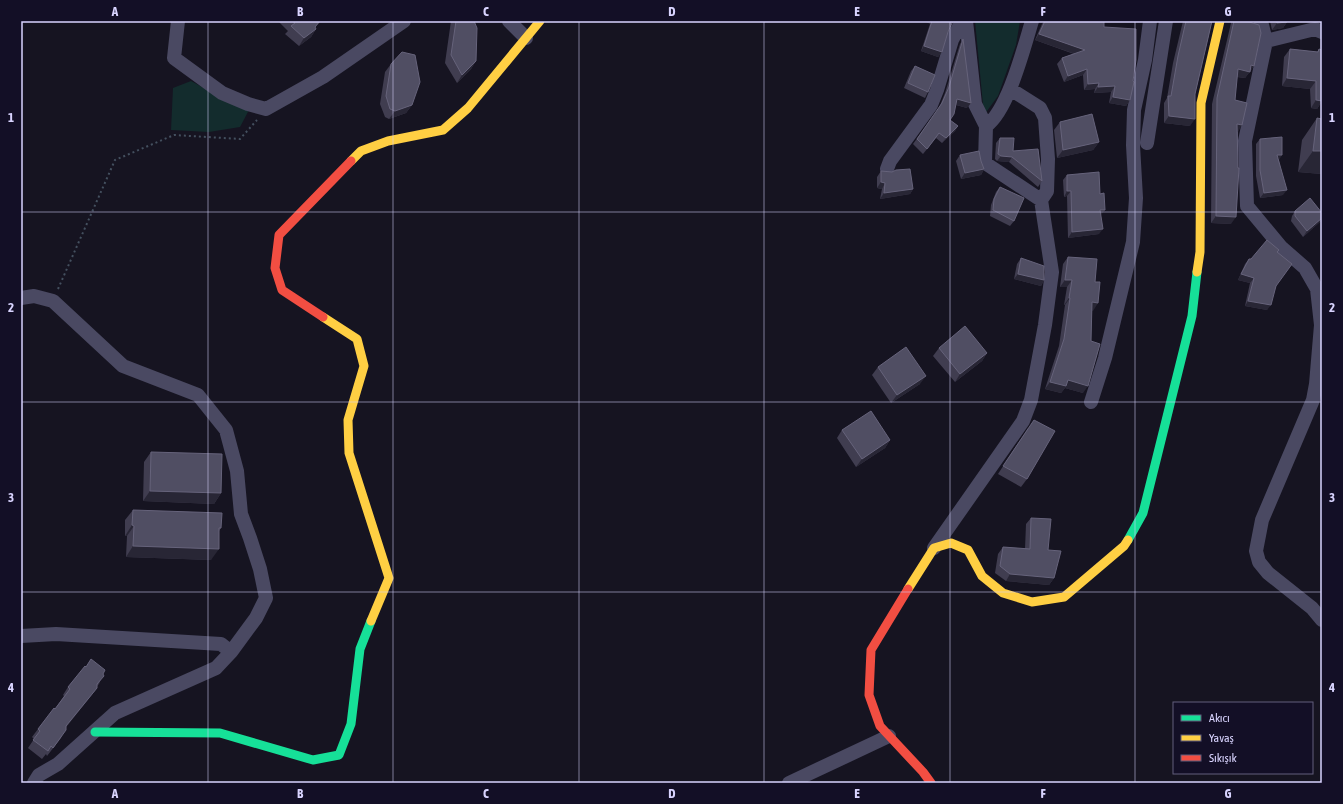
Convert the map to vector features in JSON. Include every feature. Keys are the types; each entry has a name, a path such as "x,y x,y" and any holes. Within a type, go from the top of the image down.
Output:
{"street":[{"path":"178,21 174,58 222,93 248,104 266,109 323,77 404,21"},
{"path":"509,21 526,38"},
{"path":"95,732 220,733 313,760 339,754 351,724 360,649 388,578 349,453 348,420 364,366 357,338 282,290 275,268 279,235 361,151 388,141 443,130 468,108 540,21"},
{"path":"887,169 890,161 931,105 952,40 962,21"},
{"path":"966,21 975,104 986,126 985,163 1041,200"},
{"path":"986,126 992,121 1010,89 1032,21"},
{"path":"1091,402 1134,242 1136,198 1133,145 1134,110 1145,60 1150,21"},
{"path":"1148,143 1166,21"},
{"path":"934,548 951,543 968,550 982,576 1003,593 1032,602 1064,597 1124,546 1143,514 1192,316 1200,252 1201,103 1220,21"},
{"path":"1261,21 1266,41 1245,141 1247,206 1281,247 1305,268 1317,289 1321,325 1316,384 1313,400 1262,520 1256,551 1259,562 1268,573 1312,608 1322,620"},
{"path":"1266,41 1316,29 1322,32"},
{"path":"931,783 923,772 880,726 869,695 872,650 934,548 1023,421 1031,400 1046,325 1052,272 1041,200 1047,191 1048,166 1045,118 1040,108 1010,89"},
{"path":"21,298 34,296 53,301 123,366 198,395 226,430 237,471 241,514 260,569 266,598 256,618 231,652 216,668 115,713 58,764 39,775 34,783"},
{"path":"21,636 56,634 221,644 231,652"},
{"path":"789,783 889,736"}],"path":[{"path":"53,301 116,160 174,135 240,139 266,109"}],"green space":[{"path":"975,21 1020,21 1016,45 998,96 984,115"},
{"path":"191,81 249,110 240,127 209,132 171,130 173,88"}],"building":[{"path":"292,21 320,21 315,27 316,29 304,38 291,26 295,23"},
{"path":"456,21 474,21 477,28 476,61 462,75 451,55"},
{"path":"932,21 953,21 942,52 924,46"},
{"path":"1045,21 1104,21 1104,27 1136,29 1136,60 1134,82 1130,100 1113,97 1115,86 1098,87 1099,83 1088,84 1087,69 1068,76 1062,58 1085,50 1039,34"},
{"path":"1186,21 1212,21 1195,94 1195,119 1169,116 1168,96 1171,96"},
{"path":"1234,21 1246,21 1259,25 1261,33 1254,66 1251,65 1250,72 1238,69 1235,100 1247,103 1242,125 1237,124 1239,168 1236,217 1216,216 1217,98"},
{"path":"1276,21 1287,21 1287,22 1277,23"},
{"path":"963,39 971,103 957,99 954,114 950,120 958,126 946,138 939,133 927,149 917,139 942,103 949,87"},
{"path":"1290,49 1318,52 1319,49 1322,50 1322,101 1316,100 1316,81 1287,78"},
{"path":"402,52 415,55 420,82 412,105 395,111 390,109 386,96 391,64"},
{"path":"915,66 935,75 928,92 908,83"},
{"path":"1092,114 1099,142 1063,150 1060,122"},
{"path":"1317,118 1322,119 1322,151 1313,151"},
{"path":"1282,137 1282,155 1277,155 1287,190 1264,193 1260,170 1260,139"},
{"path":"1000,138 1014,138 1013,151 1038,149 1042,181 1012,157 1001,156 998,154"},
{"path":"979,151 984,169 965,173 960,155"},
{"path":"910,169 913,189 884,193 885,183 881,182 881,171 892,172 896,170"},
{"path":"1099,172 1100,194 1104,193 1105,210 1100,210 1103,229 1072,232 1071,191 1067,191 1067,175"},
{"path":"1000,187 1024,198 1014,221 993,210 994,199"},
{"path":"1310,198 1322,213 1322,218 1307,231 1295,216 1295,211"},
{"path":"1267,240 1279,250 1277,252 1292,264 1276,286 1271,305 1248,301 1254,278 1241,274 1249,259 1251,259"},
{"path":"1068,257 1097,259 1095,282 1100,282 1098,303 1092,302 1091,341 1100,344 1088,386 1068,380 1066,386 1050,382 1064,339 1070,298 1072,280 1065,280"},
{"path":"1021,258 1044,266 1044,280 1018,274"},
{"path":"965,326 987,353 960,374 939,348"},
{"path":"906,347 926,376 897,395 878,367"},
{"path":"871,411 890,440 862,459 842,430"},
{"path":"1034,420 1055,431 1027,479 1003,466"},
{"path":"151,452 222,454 221,493 150,491"},
{"path":"133,510 222,513 221,528 219,528 219,549 133,546"},
{"path":"1031,518 1051,519 1048,550 1061,551 1054,578 1010,574 1000,566 1003,547 1030,549"},
{"path":"91,659 105,670 103,674 104,676 97,684 97,688 66,726 66,730 53,748 51,746 48,751 33,740 40,731 38,729 54,708 55,709 70,689 68,687 85,666 86,667"}],"traffic: fast":[{"path":"1128,540 1143,513 1192,316 1197,272"},
{"path":"95,732 220,733 313,760 339,755 351,724 360,649 371,621"}],"traffic: slow":[{"path":"351,161 361,151 388,141 443,130 468,108 540,21"},
{"path":"1197,272 1200,252 1201,103 1220,21"},
{"path":"323,317 357,339 364,366 348,420 349,453 389,578 371,621"},
{"path":"908,589 934,548 951,543 968,550 982,576 1003,593 1032,602 1064,597 1124,546 1128,540"}],"traffic: jam":[{"path":"323,317 282,290 275,268 279,235 351,161"},
{"path":"908,589 871,650 869,695 880,726 923,772 931,783"}]}
